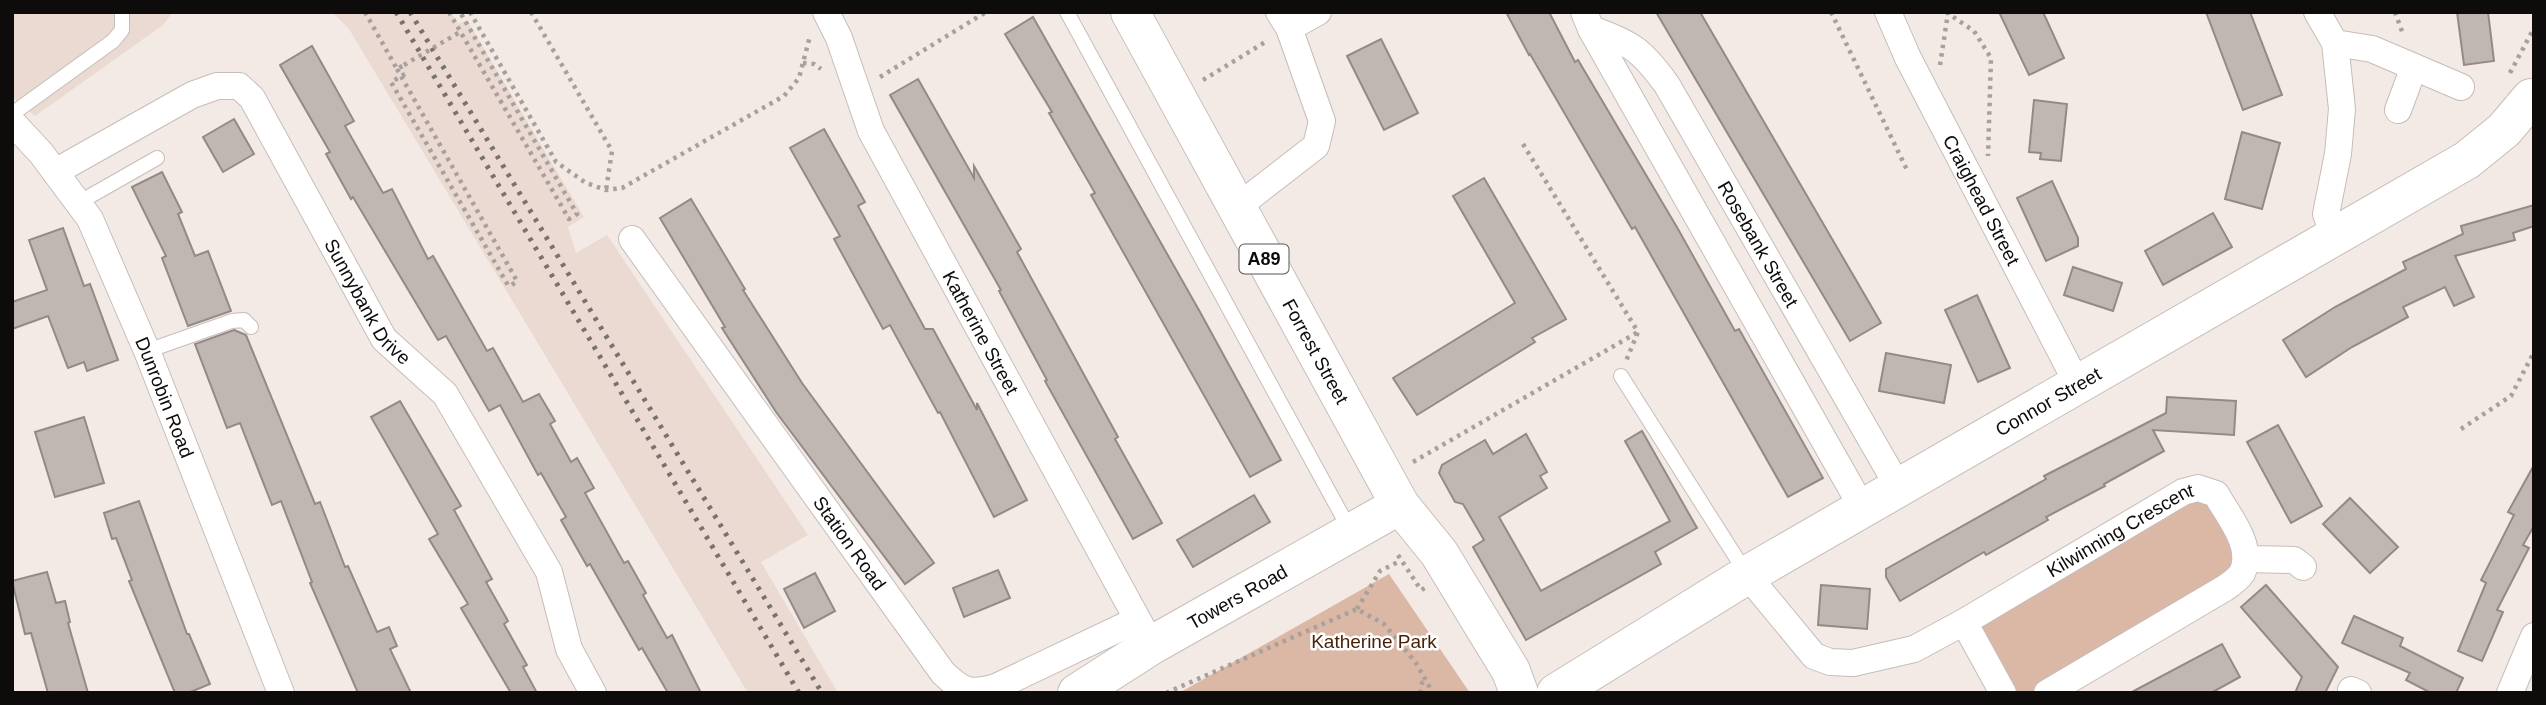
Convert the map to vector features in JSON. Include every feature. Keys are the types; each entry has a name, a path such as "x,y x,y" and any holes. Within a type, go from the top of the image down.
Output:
{"main road":[{"name":"Forrest Street","path":"1130,12 1392,489 1439,553 1511,671 1519,693"},
{"name":"Connor Street","path":"1556,693 1747,575 2467,160 2504,130 2525,92"},
{"name":"Towers Road","path":"1077,693 1145,632 1351,533 1392,489"},
{"name":"Forrest Street","path":"1392,489 1419,566 1492,682 1504,693"}],"street":[{"path":"1236,208 1316,146 1322,121 1284,20 1318,12"},
{"name":"Craighead Street","path":"1888,12 1908,58 2078,384"},
{"path":"2317,12 2334,43 2342,109 2326,214 2334,236"},
{"name":"Katherine Street","path":"816,20 839,38 871,131 1145,632"},
{"name":"Rosebank Street","path":"1587,20 1636,47 1667,85 1899,488"},
{"name":"Rosebank Street","path":"1587,20 1863,509"},
{"path":"2334,43 2372,49 2461,87"},
{"path":"2398,110 2414,67"},
{"name":"Sunnybank Drive","path":"55,172 192,95 217,86 239,86 252,98 384,340 445,394 549,572 569,649 593,693"},
{"name":"Dunrobin Road","path":"12,122 55,172 90,219 146,351 281,693"},
{"name":"Station Road","path":"632,239 943,673 959,688 979,692 996,687 1145,632"},
{"name":"Kilwinning Crescent","path":"1747,575 1814,656 1830,662 1871,660 1914,649 2183,492 2198,488 2216,494 2243,542 2246,559"},
{"path":"2047,693 2225,588 2241,575 2246,559 2294,560 2303,567"},
{"path":"1964,622 2003,693"},
{"path":"2510,693 2534,636"}],"lane":[{"path":"12,114 113,41 122,30 122,12"},
{"path":"1067,12 1351,533"},
{"path":"78,202 158,158"},
{"path":"146,351 232,321 244,320 251,327"},
{"path":"1620,376 1747,575"}],"path":[{"path":"365,12 397,69 517,281 509,287 391,82 405,74"},
{"path":"449,12 569,219 577,214 460,12"},
{"path":"470,12 556,162 586,183 606,190 622,188 784,96 799,78 816,20"},
{"path":"531,12 612,151 606,190"},
{"path":"857,91 986,12"},
{"path":"1831,12 1907,170"},
{"path":"1929,99 1940,69 1947,13 1973,31 1991,58 1988,157 1983,202"},
{"path":"1201,80 1284,20"},
{"path":"2525,92 2534,28"},
{"path":"397,69 460,32"},
{"path":"1523,144 1638,332"},
{"path":"1620,376 1638,332"},
{"path":"1392,489 1406,460 1408,465 1638,332"},
{"path":"2461,429 2511,396 2534,352"},
{"path":"1166,693 1357,608 1380,571 1401,561"},
{"path":"1357,608 1384,624 1416,663 1433,693"},
{"path":"1420,693 1422,683 1426,680"}],"shaded area":[{"path":"12,12 173,12 163,25 35,116 12,97"},
{"path":"332,12 451,12 458,24 467,20 584,217 568,227 576,253 607,235 808,535 761,562 838,693 748,693 349,29"}],"green space":[{"path":"2199,495 2225,520 2236,572 2042,689 2034,693 2012,693 1973,625"},
{"name":"Katherine Park","path":"1389,574 1470,693 1179,693"}],"building":[{"path":"1506,12 1549,12 1575,62 1578,60 1735,331 1739,329 1823,478 1788,497 1635,227 1632,229"},
{"path":"1656,12 1700,12 1881,323 1850,341"},
{"path":"1999,12 2043,12 2064,58 2029,75"},
{"path":"2206,12 2250,12 2282,95 2243,110"},
{"path":"2457,12 2488,12 2494,61 2464,65"},
{"path":"1033,17 1281,460 1250,477 1091,195 1095,193 1049,113 1052,112 1005,34"},
{"path":"1381,39 1418,113 1384,130 1347,56"},
{"path":"312,46 354,121 345,126 383,193 392,189 428,259 433,256 487,351 493,348 523,402 539,394 555,421 550,424 571,462 577,458 594,488 585,493 624,563 628,561 667,638 672,635 701,693 668,693 642,648 639,650 590,564 587,566 561,520 566,517 541,473 538,475 500,405 489,411 446,336 438,340 353,197 351,199 326,154 330,152 280,65"},
{"path":"918,79 974,178 974,166 1021,249 1017,252 1162,523 1133,539 1045,381 1047,380 999,291 1001,290 890,95"},
{"path":"2034,100 2067,104 2061,161 2040,159 2041,153 2029,152"},
{"path":"234,119 254,154 223,172 203,137"},
{"path":"824,129 865,202 858,206 925,329 933,329 977,410 977,403 1027,500 994,517 940,412 938,413 890,325 883,329 834,239 840,236 790,148"},
{"path":"2242,132 2280,143 2262,209 2225,199"},
{"path":"162,172 182,212 178,214 195,256 208,251 231,311 188,326 162,258 166,256 132,187"},
{"path":"1484,178 1566,319 1532,338 1535,342 1417,415 1393,378 1515,303 1453,196"},
{"path":"2052,181 2078,238 2078,246 2046,261 2017,198"},
{"path":"691,199 745,289 743,290 802,383 934,563 905,584 776,412 722,328 725,327 660,218"},
{"path":"2534,205 2534,226 2513,233 2515,240 2455,256 2474,297 2454,306 2445,287 2403,307 2408,317 2352,347 2306,377 2283,340 2335,307 2406,269 2403,262 2463,234 2461,226"},
{"path":"2213,213 2232,247 2163,285 2145,251"},
{"path":"63,228 84,286 90,284 118,360 87,371 84,362 68,368 48,316 12,329 12,302 47,290 29,240"},
{"path":"2073,267 2122,283 2113,311 2064,295"},
{"path":"1977,295 2010,368 1978,382 1945,310"},
{"path":"234,330 246,335 315,504 320,502 345,567 348,566 377,632 389,627 397,646 390,649 411,693 358,693 310,583 312,582 281,501 272,505 240,423 227,428 195,344"},
{"path":"1886,353 1951,365 1944,403 1879,391"},
{"path":"2167,397 2236,401 2234,435 2153,430 2164,451 2046,517 2048,520 1986,555 1984,552 1900,601 1886,577 1886,569 2046,479 2044,476 2166,413"},
{"path":"400,401 461,506 454,510 492,579 486,582 508,621 504,624 527,665 523,667 537,693 511,693 461,608 468,604 429,539 438,534 371,417"},
{"path":"84,417 104,483 55,497 35,432"},
{"path":"2278,425 2322,506 2291,523 2247,442"},
{"path":"1642,431 1697,528 1655,552 1661,564 1526,640 1473,547 1484,540 1463,504 1455,502 1439,473 1442,465 1485,440 1493,454 1526,434 1547,472 1540,476 1547,488 1499,517 1541,591 1670,521 1625,441"},
{"path":"2534,465 2534,526 2523,545 2529,548 2497,610 2503,612 2482,661 2458,651 2486,583 2481,580 2514,515 2508,512"},
{"path":"1254,495 1270,522 1193,567 1177,540"},
{"path":"2350,498 2398,547 2370,573 2323,524"},
{"path":"139,501 187,634 210,684 188,693 175,693 104,513"},
{"path":"998,570 1010,598 964,617 953,588"},
{"path":"47,572 56,603 65,601 70,622 68,623 88,693 48,693 31,633 25,634 12,581"},
{"path":"815,573 835,611 804,628 784,589"},
{"path":"1821,585 1870,589 1867,629 1818,625"},
{"path":"2266,585 2338,667 2325,693 2295,693 2302,677 2241,607"},
{"path":"2354,616 2403,638 2400,646 2463,678 2456,693 2431,693 2406,680 2410,673 2342,643"},
{"path":"2222,644 2240,677 2211,693 2130,693"}],"railway":[{"path":"396,12 799,693"},
{"path":"410,12 822,693"}]}
